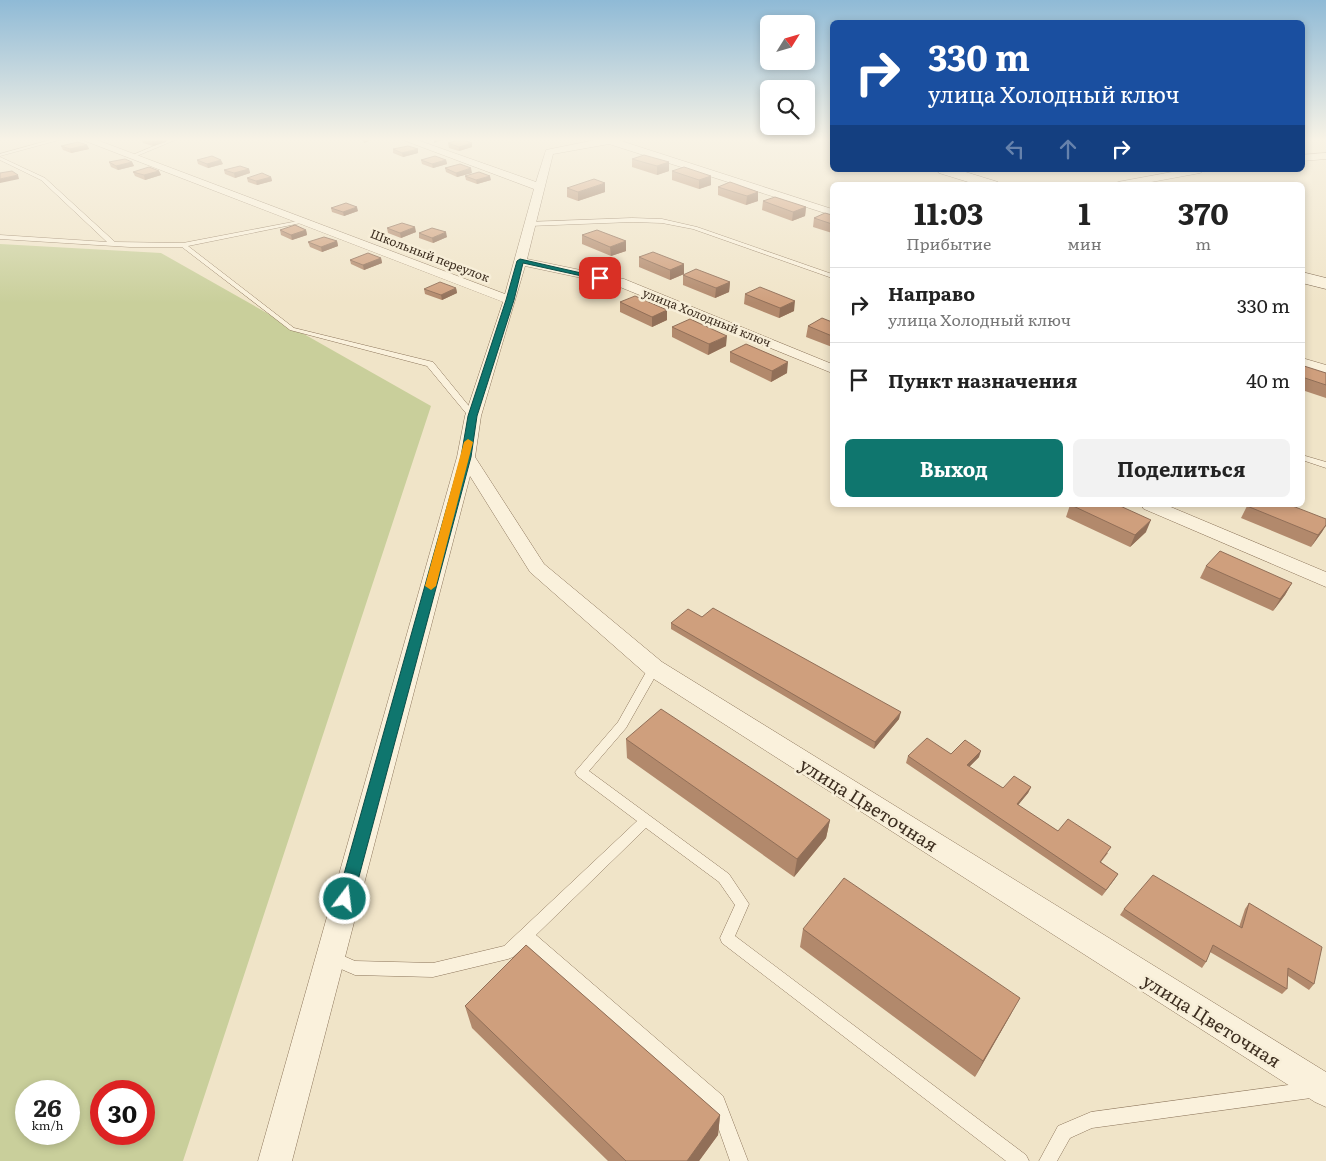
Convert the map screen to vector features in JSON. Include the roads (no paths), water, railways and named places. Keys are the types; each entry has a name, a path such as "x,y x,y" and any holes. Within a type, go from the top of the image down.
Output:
{"street":[{"name":"Школьный переулок","path":"229,194 510,300"},
{"path":"275,1161 466,457 473,416 510,300 537,194"},
{"path":"776,194 830,211"},
{"name":"улица Холодный ключ","path":"520,261 619,282 830,368"},
{"path":"1305,278 1326,284"},
{"path":"1305,363 1326,370"},
{"name":"улица Цветочная","path":"466,457 537,568 654,668 1324,1090"},
{"path":"1155,507 1326,580"}],"lane":[{"path":"59,194 113,244"},
{"path":"529,224 632,220 662,221 695,228 830,275"},
{"path":"0,237 113,244 183,245 301,221"},
{"path":"183,245 292,329 430,364 473,416"},
{"path":"1305,458 1326,465"},
{"path":"654,668 622,725 581,772 724,878 742,904 727,938 1020,1161"},
{"path":"329,957 355,968 433,970 508,952 646,820"},
{"path":"525,935 716,1102 739,1161"},
{"path":"1048,1161 1064,1132 1091,1120 1324,1090"}]}
